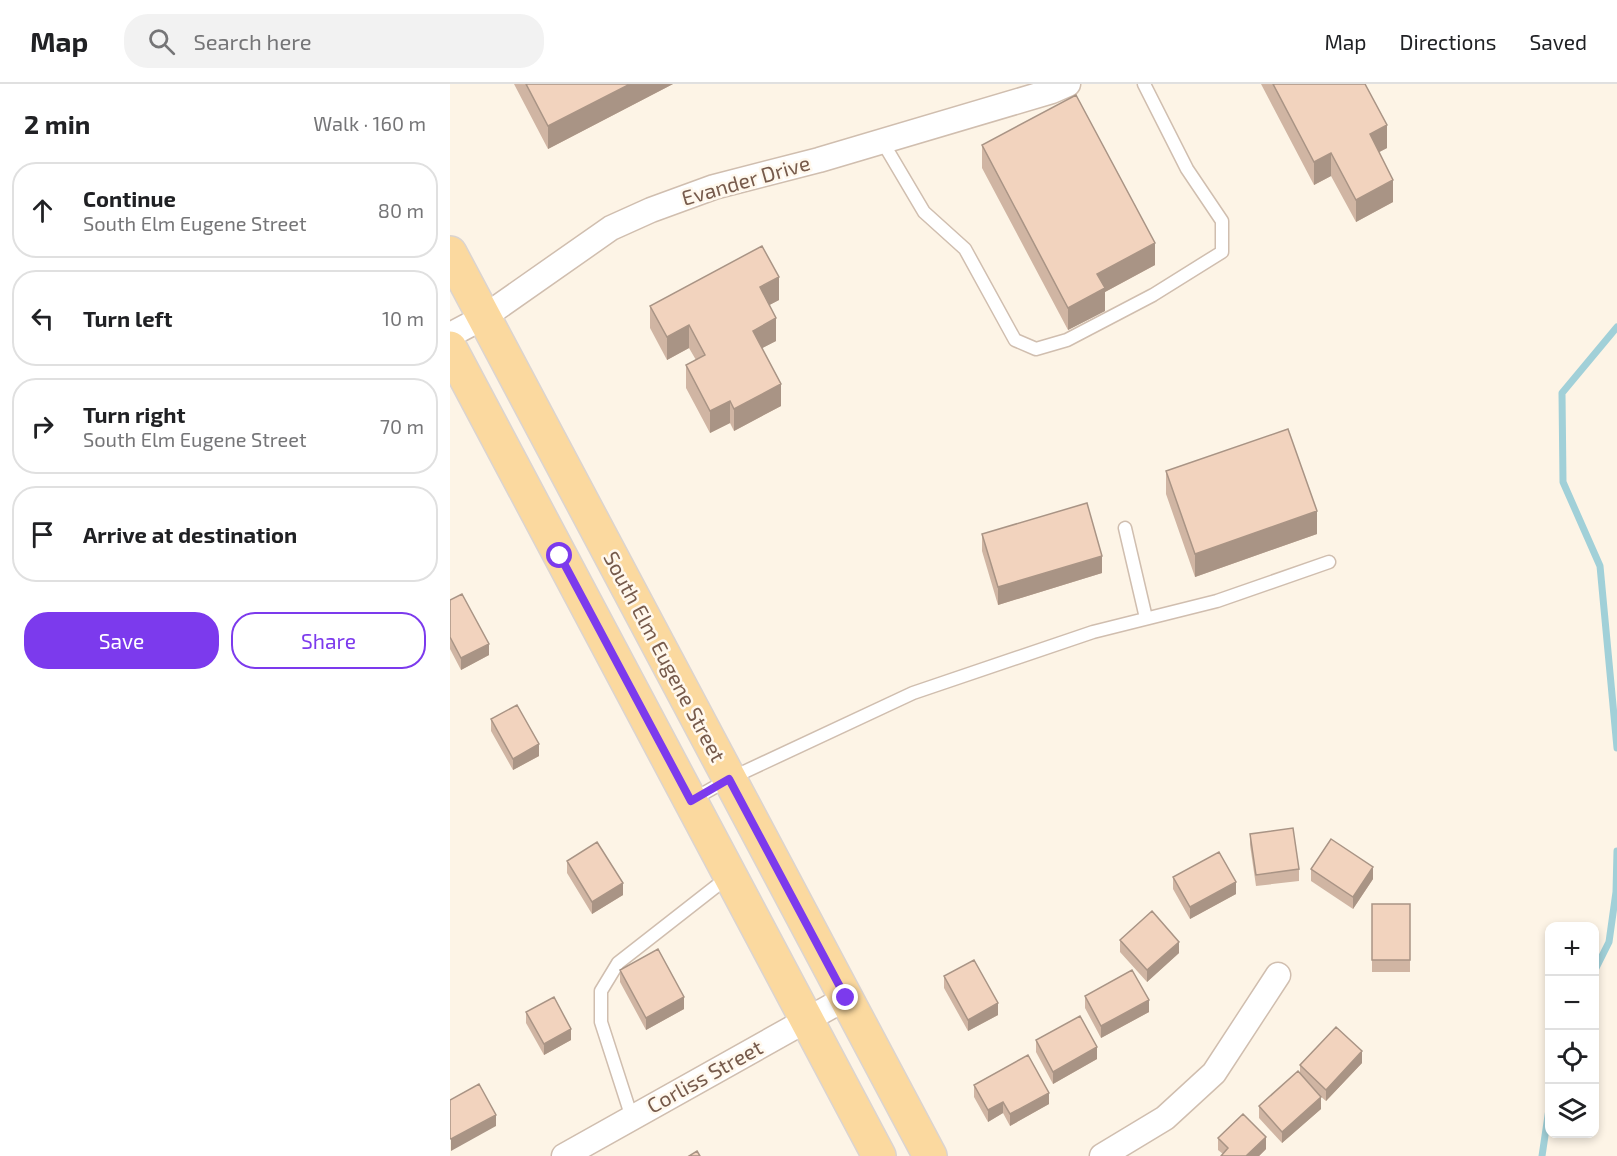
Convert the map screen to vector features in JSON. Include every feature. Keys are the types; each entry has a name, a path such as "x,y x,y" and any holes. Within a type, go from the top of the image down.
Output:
{"main road":[{"name":"South Elm Eugene Street","path":"450,253 930,1156"},
{"name":"South Elm Eugene Street","path":"450,348 879,1156"}],"street":[{"name":"Evander Drive","path":"450,335 484,317 611,228 641,214 714,187 882,141 1052,91 1068,84"},
{"path":"1102,1156 1165,1118 1214,1073 1278,975"},
{"name":"Corliss Street","path":"564,1156 846,998"}],"lane":[{"path":"882,141 924,212 965,249 1015,340 1036,349 1067,340 1153,295 1222,252 1222,221 1188,169 1144,84"},
{"path":"1125,528 1146,618"},
{"path":"691,801 729,779 913,693 1093,632 1217,601 1329,562"},
{"path":"632,1118 601,1022 601,991 618,963 730,875"}],"building":[{"path":"526,84 630,84 548,126"},
{"path":"1273,84 1365,84 1387,125 1370,134 1393,180 1356,200 1331,153 1314,162"},
{"path":"1076,95 1155,243 1097,274 1105,288 1068,308 982,145"},
{"path":"762,246 779,277 760,287 776,318 753,331 781,384 734,409 730,401 710,411 686,365 705,355 689,325 667,337 650,306"},
{"path":"1288,429 1317,511 1195,554 1166,471"},
{"path":"1087,503 1102,556 998,587 982,534"},
{"path":"462,594 489,644 461,658 450,637 450,600"},
{"path":"517,705 539,744 513,759 491,719"},
{"path":"1293,828 1299,869 1256,875 1250,834"},
{"path":"1331,839 1373,867 1353,897 1311,869"},
{"path":"597,842 623,883 592,902 567,861"},
{"path":"1219,852 1236,882 1190,907 1173,877"},
{"path":"1372,904 1410,904 1410,960 1372,960"},
{"path":"1152,911 1179,942 1147,970 1120,940"},
{"path":"658,949 684,997 646,1018 620,970"},
{"path":"974,960 998,1003 968,1020 944,976"},
{"path":"1132,970 1149,1000 1101,1026 1085,996"},
{"path":"554,997 571,1029 544,1044 526,1012"},
{"path":"1080,1016 1097,1047 1053,1072 1036,1040"},
{"path":"1336,1027 1362,1051 1326,1090 1300,1065"},
{"path":"1028,1055 1049,1093 1010,1114 1003,1102 988,1110 974,1085"},
{"path":"1298,1071 1321,1097 1282,1132 1259,1106"},
{"path":"479,1084 496,1115 451,1139 450,1100"},
{"path":"1243,1114 1266,1137 1246,1156 1221,1156 1228,1148 1218,1138"},
{"path":"697,1151 700,1156 689,1156"}],"waterway":[{"path":"1617,327 1562,393 1563,482 1600,566 1617,748"},
{"path":"1599,962 1609,942 1616,892 1617,851"},
{"path":"1542,1156 1545,1136"}],"route":[{"path":"560,556 691,801 729,779 846,998"}]}
